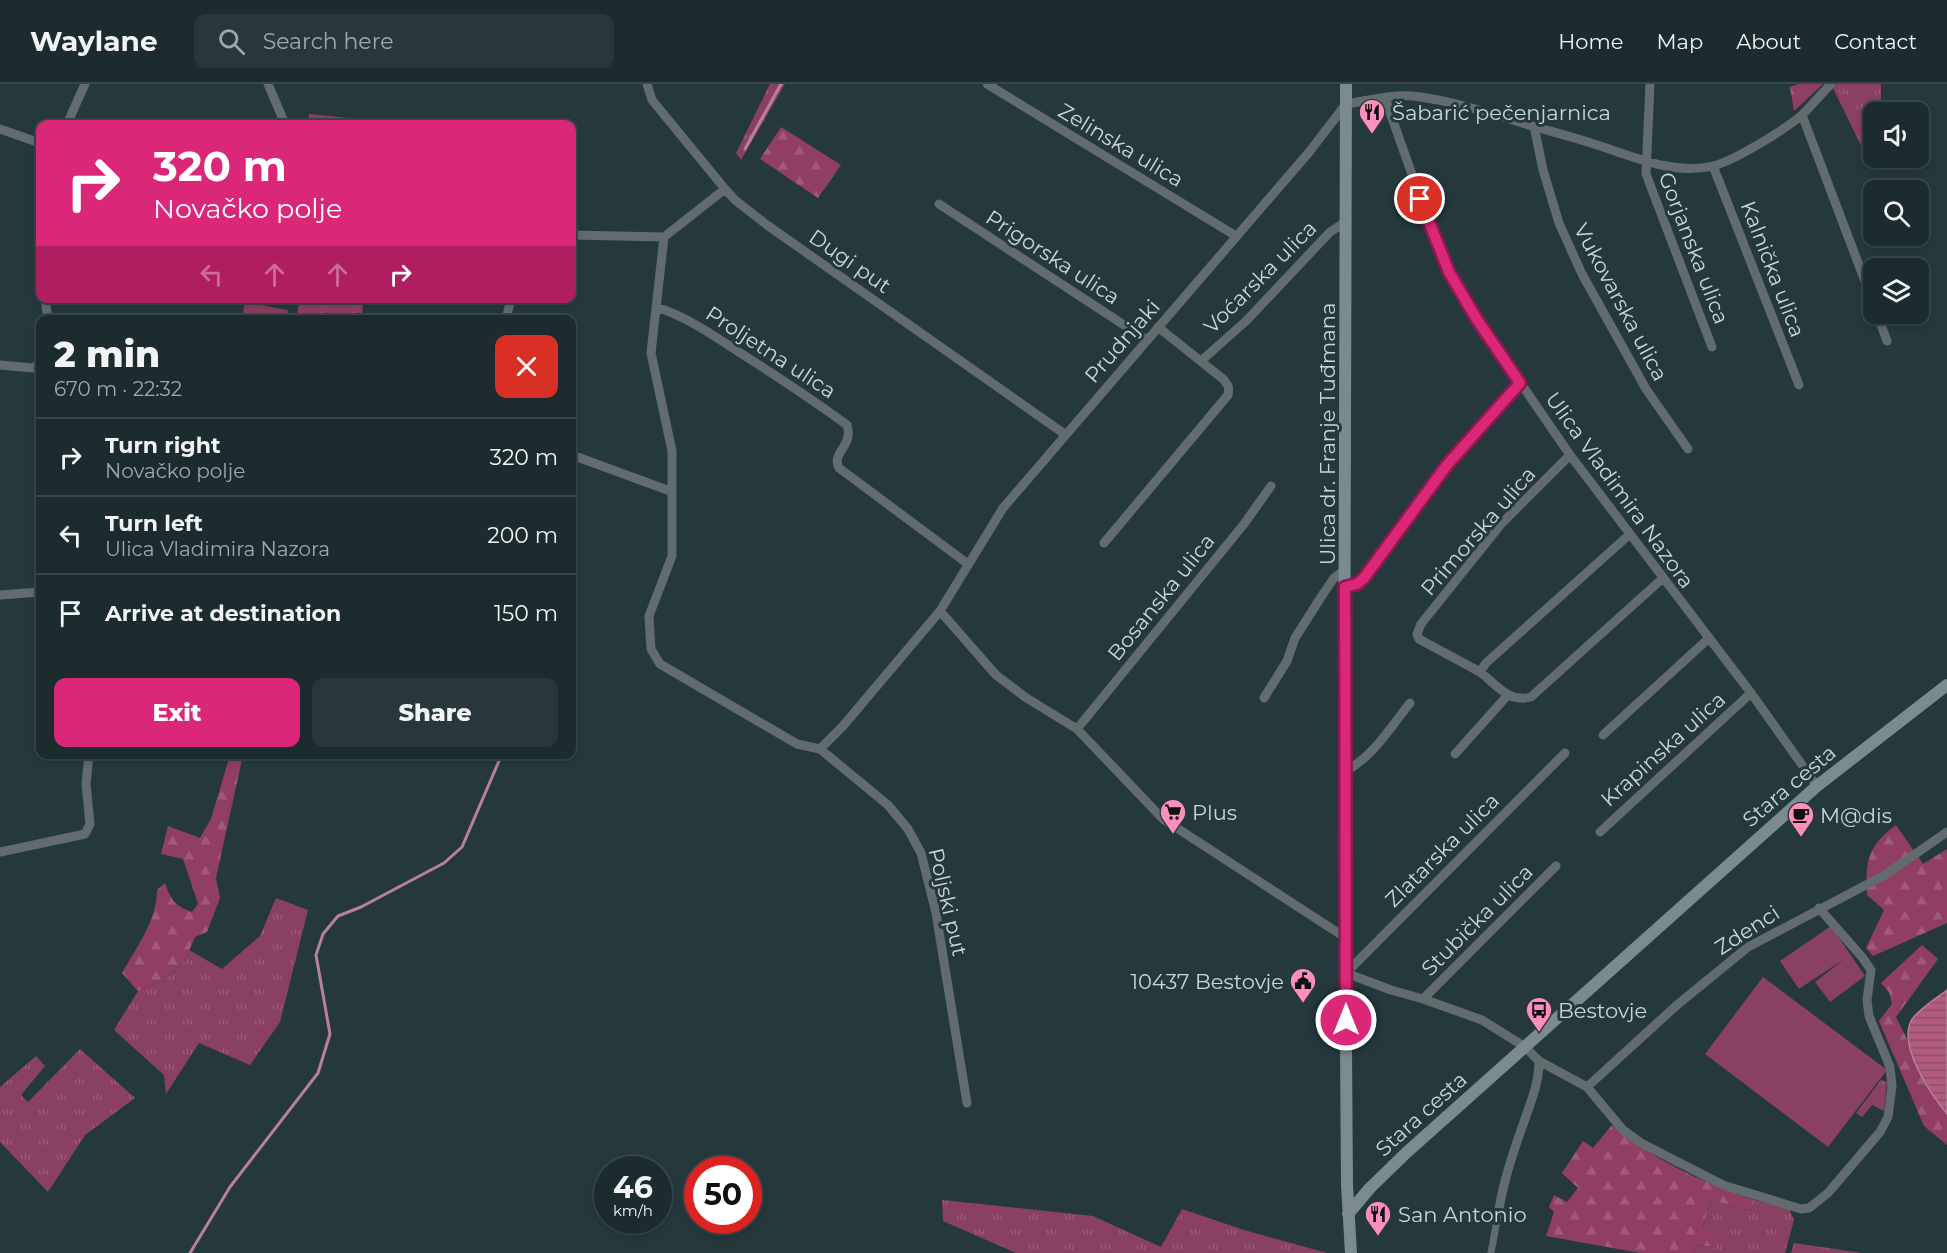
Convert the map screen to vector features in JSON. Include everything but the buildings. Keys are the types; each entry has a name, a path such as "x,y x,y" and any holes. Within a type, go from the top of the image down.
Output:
{"main road":[{"name":"Ulica dr. Franje Tuđmana","path":"1346,84 1344,772 1348,1214 1351,1253"},
{"name":"Stara cesta","path":"1348,1214 1370,1188 1406,1153 1661,923 1817,786 1947,685"}],"street":[{"path":"69,120 85,84"},
{"path":"268,84 283,120"},
{"name":"Dugi put","path":"647,84 652,100 735,200 767,225 1066,435"},
{"name":"Zelinska ulica","path":"987,84 1236,236"},
{"name":"Gorjanska ulica","path":"1650,84 1646,174 1712,347"},
{"path":"1346,104 1412,96 1480,109 1592,143 1645,162 1692,168 1713,166 1749,149 1802,115 1831,84"},
{"name":"Ulica Vladimira Nazora","path":"1385,98 1435,240 1449,272 1476,318 1570,455 1751,693 1817,786"},
{"name":"Prudnjaki","path":"820,749 843,726 940,611 1003,508 1310,151 1346,104"},
{"path":"1802,115 1863,276"},
{"name":"Vukovarska ulica","path":"1534,126 1543,170 1559,223 1582,274 1646,389 1688,449"},
{"path":"0,129 36,142"},
{"name":"Kalnička ulica","path":"1713,166 1799,385"},
{"path":"576,235 664,237 725,189"},
{"name":"Prigorska ulica","path":"939,204 1147,340"},
{"name":"Voćarska ulica","path":"1201,361 1246,321 1330,232 1347,221"},
{"path":"664,237 651,353 672,451 670,492 672,556 649,616 651,649 660,664 797,744 820,749"},
{"name":"Proljetna ulica","path":"656,307 675,313 703,328 800,391 847,425 850,433 848,442 837,457 839,468 968,564"},
{"path":"1881,324 1887,342"},
{"path":"1104,543 1228,395 1229,385 1158,327"},
{"path":"0,364 33,368 36,366"},
{"path":"1345,587 1357,584 1364,578 1447,465 1520,383"},
{"name":"Primorska ulica","path":"1480,672 1419,639 1417,634 1421,624 1502,523 1570,455"},
{"path":"576,457 670,492"},
{"name":"Bosanska ulica","path":"1077,729 1244,524 1271,486"},
{"path":"1630,534 1486,663 1480,672 1507,696 1514,699 1531,697 1663,578"},
{"path":"1264,698 1287,661 1295,638 1317,602 1334,578 1346,570"},
{"path":"0,595 36,592"},
{"path":"940,611 996,675 1025,697 1077,729 1163,819 1346,938"},
{"path":"1603,735 1708,639"},
{"name":"Krapinska ulica","path":"1600,832 1751,693"},
{"path":"1455,754 1507,696"},
{"path":"1344,772 1359,764 1374,749 1410,703"},
{"name":"Poljski put","path":"820,749 888,805 908,829 921,853 936,913 967,1103"},
{"name":"Zlatarska ulica","path":"1346,973 1565,753"},
{"path":"0,852 85,834 90,824 86,784 88,759"},
{"name":"Zdenci","path":"1587,1087 1748,946 1885,875 1947,832"},
{"name":"Stubička ulica","path":"1423,999 1556,866"},
{"path":"1346,973 1482,1020 1525,1047 1539,1061 1587,1087 1614,1120 1632,1136 1670,1159 1723,1185 1801,1209 1809,1208 1818,1203 1880,1132 1888,1117 1892,1086 1890,1067 1869,1016 1867,1000 1871,970 1819,908"},
{"path":"1491,1253 1506,1175 1536,1090 1539,1061"}],"green space":[{"path":"770,84 785,84 741,160 736,153"},
{"path":"1798,84 1823,84 1794,111 1790,87"},
{"path":"1837,84 1881,84 1881,102 1863,102 1863,150 1833,88"},
{"path":"309,114 349,118 349,120 308,120"},
{"path":"781,127 841,165 818,198 760,159"},
{"path":"245,303 288,310 287,315 243,315"},
{"path":"299,303 363,303 362,315 297,315"},
{"path":"229,759 242,759 216,878 220,898 207,932 195,937 185,960 168,977 138,991 122,973 150,923 157,890 165,883 174,902 192,912 198,904 183,859 161,854 168,826 200,838 211,819"},
{"path":"1896,825 1923,864 1947,849 1947,923 1873,956 1866,948 1884,910 1867,895 1868,863 1879,840"},
{"path":"276,898 308,910 280,1022 250,1065 199,1043 166,1094 164,1075 114,1030 138,991 168,977 185,960 189,950 222,969 260,936"},
{"path":"1831,926 1865,976 1830,1002 1815,982 1844,959 1799,989 1780,961"},
{"path":"1922,945 1938,959 1896,1017 1907,1039 1913,1059 1947,1114 1947,1145 1924,1126 1879,1021 1892,1004 1889,992 1881,983"},
{"path":"1763,977 1887,1070 1828,1147 1705,1054"},
{"path":"80,1049 135,1098 85,1135 48,1192 0,1142 0,1087 36,1056 45,1066 21,1095 28,1102"},
{"path":"1881,1080 1887,1082 1884,1111 1872,1105 1862,1117 1856,1113"},
{"path":"1612,1125 1643,1149 1680,1169 1718,1187 1755,1200 1751,1211 1711,1200 1703,1226 1718,1234 1716,1247 1696,1245 1693,1253 1640,1253 1546,1236 1554,1212 1549,1207 1554,1195 1567,1202 1578,1188 1562,1173 1583,1141 1593,1148"},
{"path":"942,1200 1093,1216 1161,1247 1182,1209 1244,1230 1327,1253 1016,1253 943,1221"},
{"path":"1711,1200 1751,1211 1755,1200 1789,1209 1794,1220 1785,1253 1693,1253 1696,1245 1715,1247 1703,1227"},
{"path":"1794,1243 1862,1253 1791,1253"}],"shaded area":[{"path":"1947,990 1947,1114 1918,1070 1912,1057 1908,1032 1911,1021 1917,1013"}],"waterway":[{"path":"745,149 781,84"},
{"path":"190,1253 230,1187 318,1073 330,1034 316,955 323,934 338,916 361,907 444,863 462,847 500,759"}],"place":[{"name":"Šabarić pečenjarnica","path":"1372,135"},
{"name":"Plus","path":"1173,835"},
{"name":"M@dis","path":"1801,838"},
{"name":"10437 Bestovje","path":"1303,1004"},
{"name":"Bestovje","path":"1539,1033"},
{"name":"San Antonio","path":"1378,1237"}],"route":[{"path":"1346,1020 1345,587 1357,584 1364,578 1447,465 1520,383 1476,318 1449,272 1420,199"}]}
